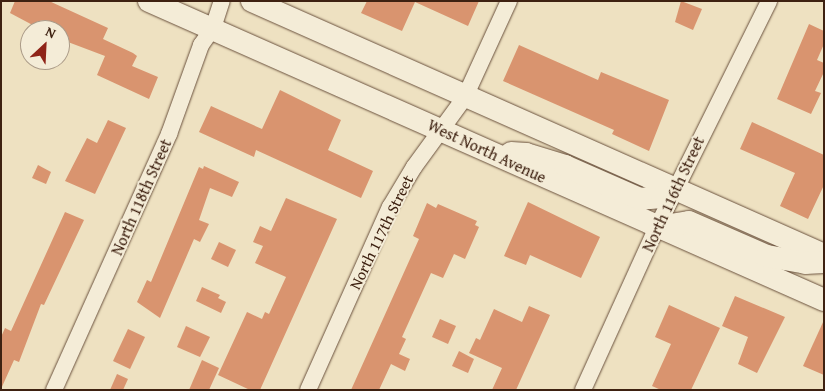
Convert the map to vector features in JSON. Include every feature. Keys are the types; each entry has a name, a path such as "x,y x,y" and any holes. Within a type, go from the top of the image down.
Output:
{"main road":[{"name":"West North Avenue","path":"149,1 824,300"},
{"path":"252,1 464,97 824,255"},
{"path":"489,153 526,154 541,158 640,199 662,197 675,190"},
{"path":"657,227 689,222 767,256 805,264 824,262"}],"street":[{"name":"North 118th Street","path":"54,390 170,134 201,45 213,28 222,1"},
{"name":"North 117th Street","path":"308,390 383,222 402,185 464,97 509,1"},
{"name":"North 116th Street","path":"583,390 657,227 768,1"}],"building":[{"path":"15,1 49,1 108,28 103,39 137,56 132,66 158,77 149,99 97,75 105,56 70,43 70,20 23,20 10,13"},
{"path":"367,1 479,1 468,26 415,2 402,31 361,13"},
{"path":"681,1 702,9 693,30 675,22"},
{"path":"809,24 824,31 824,44 817,60 824,63 824,72 815,91 821,93 811,114 777,99"},
{"path":"519,45 598,80 601,72 669,100 649,151 612,134 614,130 503,81"},
{"path":"280,90 341,120 328,150 373,171 361,198 256,150 254,157 199,132 211,106 262,129"},
{"path":"108,120 126,128 95,194 65,181 87,138 97,143"},
{"path":"752,122 824,155 824,185 808,219 780,206 795,173 740,149"},
{"path":"38,165 51,172 46,184 32,178"},
{"path":"204,166 239,182 232,197 210,188 199,220 209,224 200,242 194,239 160,318 137,302 147,280 151,282 199,167 203,169"},
{"path":"286,198 337,219 260,390 250,390 218,375 247,312 262,319 265,312 269,314 286,277 255,263 263,246 253,242 260,226 271,231"},
{"path":"528,202 600,237 581,278 530,255 526,265 504,256"},
{"path":"427,203 436,208 438,204 477,221 475,225 479,227 465,259 454,254 443,278 431,273 402,337 406,339 399,354 410,359 405,371 391,364 379,390 351,390 419,239 413,236"},
{"path":"65,212 84,220 44,305 41,304 19,362 14,360 1,389 1,337 5,328 11,331"},
{"path":"219,242 236,250 228,267 211,259"},
{"path":"202,287 220,295 218,298 226,302 221,313 196,301"},
{"path":"735,296 785,317 757,373 738,364 748,337 722,326"},
{"path":"669,305 720,328 691,390 661,390 652,386 671,344 655,337"},
{"path":"529,306 550,315 516,390 492,390 502,368 469,353 476,338 480,340 494,309 522,322"},
{"path":"440,319 456,326 448,344 432,337"},
{"path":"824,320 824,375 803,366"},
{"path":"186,326 210,337 200,357 177,347"},
{"path":"128,329 145,337 130,369 113,361"},
{"path":"459,351 474,359 468,373 452,366"},
{"path":"202,360 219,368 209,390 189,390"},
{"path":"117,374 128,379 123,390 110,390"}]}
